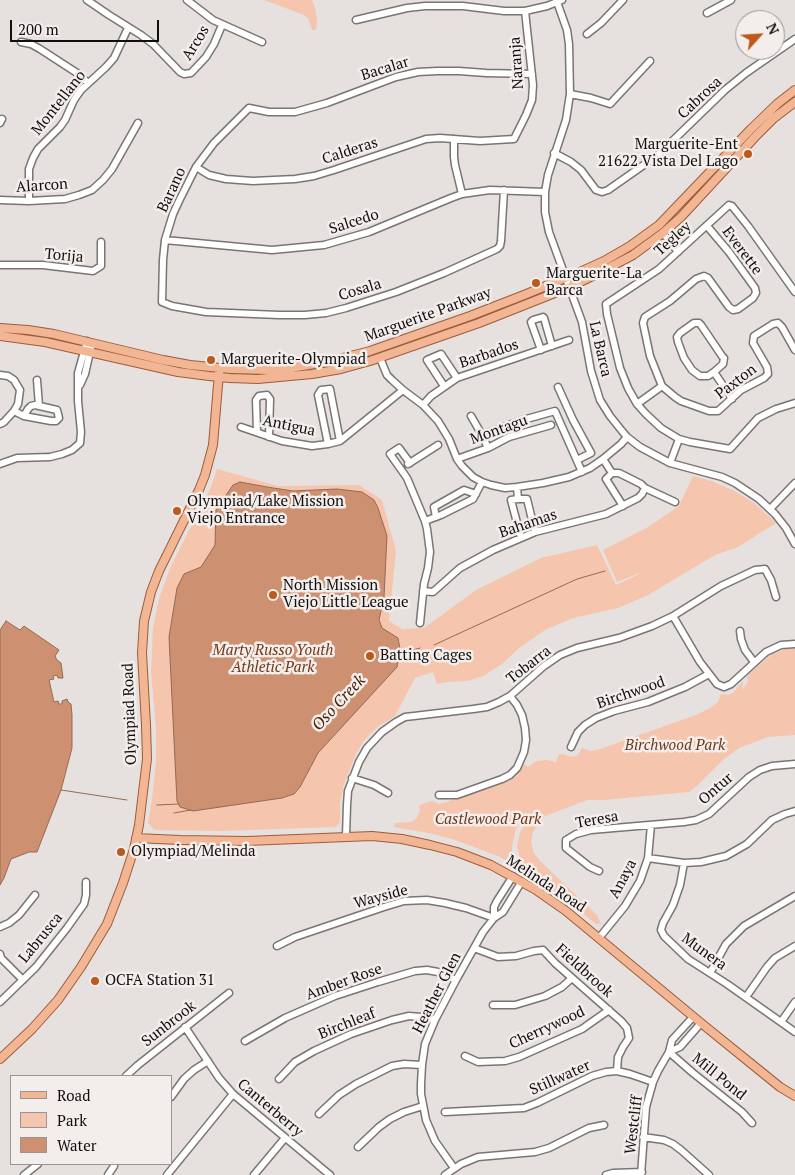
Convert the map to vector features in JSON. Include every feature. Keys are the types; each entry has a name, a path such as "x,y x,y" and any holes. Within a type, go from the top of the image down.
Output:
{"main road":[{"name":"Marguerite Parkway","path":"0,328 28,330 63,336 164,360 220,368 268,370 290,368 328,362 370,352 470,316 566,277 604,261 630,246 659,225 751,129 795,90"},
{"name":"Marguerite Parkway","path":"0,336 45,342 178,372 219,377 258,379 312,374 341,369 380,358 479,323 570,287 633,255 681,217 755,137 774,118 795,102"},
{"name":"Olympiad Road","path":"0,1059 58,1000 82,967 107,924 123,883 136,838 144,792 147,759 142,653 144,621 158,571 205,475 213,445 220,368"},
{"name":"Melinda Road","path":"136,838 248,841 372,836 402,839 430,845 491,864 522,881 566,911 693,1017 780,1087 795,1096"}],"street":[{"path":"88,0 128,28"},
{"path":"187,0 204,14 222,25 262,42"},
{"path":"588,34 624,0"},
{"path":"707,13 731,0"},
{"path":"356,20 406,8 425,6 463,6 504,11 525,11 560,1"},
{"name":"La Barca","path":"560,1 569,44 570,94 566,120 548,175 545,192 545,212 549,232 570,287 584,333 594,384 600,400 627,437 640,447 670,463 722,477 759,499 786,528 795,544"},
{"name":"Naranja","path":"514,139 532,100 533,85 525,11"},
{"name":"Arcos","path":"128,28 153,44 184,74 192,73 206,57 222,25"},
{"name":"Montellano","path":"29,201 30,169 38,149 60,127 81,90 114,58 128,28"},
{"name":"Cabrosa","path":"554,153 581,170 596,190 602,192 608,190 658,155 746,73 795,39"},
{"path":"21,42 31,44 40,49 77,73 88,83"},
{"path":"570,94 610,104 650,61"},
{"name":"Bacalar","path":"249,108 269,112 294,112 327,103 396,77 418,72 437,70 532,74"},
{"name":"Barano","path":"162,302 166,240 174,214 196,167 214,143 249,108"},
{"name":"Alarcon","path":"0,200 65,199 92,190 112,169 138,123"},
{"name":"Calderas","path":"196,167 209,175 226,179 253,181 295,179 334,170 426,139 440,138 480,141 514,139"},
{"path":"454,139 455,165 462,194"},
{"name":"Salcedo","path":"166,240 272,250 324,245 369,232 462,194 490,190 545,192"},
{"name":"Cosala","path":"162,302 172,306 206,312 279,316 305,315 326,313 346,308 396,292 497,249 502,241 504,190"},
{"name":"Tegley","path":"637,404 620,368 606,304 659,269 729,205 732,206 748,226 795,292"},
{"name":"Everette","path":"662,386 650,356 643,323 645,317 670,301 696,279 704,276 708,278 733,310 738,310 753,298 756,293 755,288 729,252 707,226"},
{"path":"663,233 678,252"},
{"name":"Torija","path":"0,265 42,266 93,271 101,266 101,242"},
{"path":"541,350 531,322 532,320 544,318 552,346"},
{"path":"694,323 701,324 724,358 723,364 714,372 706,377 700,376 692,370 684,358 677,337 694,323"},
{"name":"Paxton","path":"662,386 681,401 710,411 718,411 741,390 768,374 767,366 752,341 754,336 773,324 778,323 795,350"},
{"name":"Barbados","path":"423,405 431,396 457,378 569,340"},
{"path":"0,464 17,458 50,457 62,454 72,450 80,443 78,388 90,342"},
{"path":"444,386 427,360 441,354 457,378"},
{"path":"380,358 387,375 432,413 443,428 462,466 473,477 491,485 505,488 517,487 559,480 582,472 603,459 627,437"},
{"path":"714,372 732,398"},
{"path":"0,375 8,376 14,380 20,390 18,404 14,411 0,424"},
{"path":"37,380 39,406"},
{"path":"662,386 637,404 661,428 679,439 730,449 758,418 767,412 795,403"},
{"path":"558,387 591,453 577,460"},
{"path":"328,444 318,395 321,390 330,388 340,441"},
{"name":"Antigua","path":"241,427 270,437 312,446 328,444 340,441 403,390"},
{"path":"257,432 256,400 259,396 267,395 270,399 270,437"},
{"path":"14,411 24,416 51,421 56,421 59,418 57,410 35,405 31,406 24,416"},
{"path":"482,435 519,421 555,411 582,472"},
{"path":"471,416 488,448"},
{"path":"562,426 573,420"},
{"path":"519,421 522,433"},
{"name":"Montagu","path":"457,458 488,448 509,437 551,425"},
{"path":"670,463 679,439"},
{"path":"401,469 438,445"},
{"path":"410,463 399,448 390,454 407,478 425,521 430,552 420,623"},
{"path":"603,459 612,473"},
{"path":"623,506 606,479 612,473 618,473 675,502"},
{"path":"425,521 473,499 482,482"},
{"path":"770,509 795,483"},
{"path":"517,487 518,499"},
{"name":"Bahamas","path":"423,592 433,592 460,568 475,559 535,532 606,514 638,498 645,488"},
{"path":"436,517 434,507 464,490 476,494"},
{"path":"520,538 511,500 527,499 535,532"},
{"name":"Tobarra","path":"346,836 347,798 352,778 359,762 367,748 382,732 396,722 414,716 487,707 510,696 544,666 560,655 578,648 619,638 652,626 673,616 714,590 755,570 765,569 771,580 776,597"},
{"path":"673,616 700,662 718,684 724,687 731,684 766,652 780,645 795,644"},
{"path":"740,631 745,650 754,662"},
{"name":"Birchwood","path":"571,747 578,732 596,718 648,702 685,687 709,674"},
{"path":"439,795 457,795 510,775 517,768 524,752 525,728 522,715 510,696"},
{"name":"Ontur","path":"651,825 696,820 709,814 749,777 760,770 772,766 795,764"},
{"path":"352,778 374,785 388,793"},
{"path":"648,858 684,863 701,862 726,856 747,844 772,820 795,811"},
{"name":"Anaya","path":"599,938 625,906 640,881 648,858 651,825"},
{"name":"Teresa","path":"599,871 590,867 566,848 566,840 576,834 591,830 651,825"},
{"name":"Munera","path":"684,863 678,892 661,930 664,936 688,959 795,1032"},
{"path":"494,918 496,906 503,890 513,876"},
{"name":"Heather Glen","path":"454,1168 445,1156 426,1120 421,1094 422,1065 426,1044 434,1020 483,932 494,918 503,912 522,881"},
{"name":"Labrusca","path":"0,1002 50,951 84,904 86,882"},
{"path":"0,927 19,915 35,895"},
{"path":"710,973 726,944 744,926 795,896"},
{"name":"Wayside","path":"277,946 295,937 404,901 427,900 445,903 494,918"},
{"path":"496,906 505,909"},
{"path":"746,997 767,966 775,958 795,946"},
{"name":"Fieldbrook","path":"474,948 498,957 516,956 543,950 627,1028 629,1038 618,1057 617,1071"},
{"path":"0,957 23,980"},
{"name":"Amber Rose","path":"245,1041 285,1018 335,996 415,971 427,970 438,972 456,980"},
{"path":"493,1005 514,1005 545,996 562,987 572,978"},
{"name":"Sunbrook","path":"127,1075 229,993"},
{"path":"781,1022 795,1002"},
{"name":"Cherrywood","path":"465,1056 478,1062 505,1061 582,1029 609,1010"},
{"name":"Birchleaf","path":"279,1079 295,1062 351,1034 409,1016 434,1020"},
{"name":"Westcliff","path":"641,1173 646,1106 653,1082 669,1052 672,1040 693,1017"},
{"path":"669,1052 680,1047 701,1023"},
{"name":"Canterberry","path":"185,1027 218,1078 232,1094 285,1138 321,1172 330,1175"},
{"path":"676,1036 684,1043"},
{"name":"Mill Pond","path":"669,1052 742,1112 752,1123"},
{"path":"172,1096 184,1079 208,1061"},
{"path":"319,1114 339,1095 392,1066 404,1064 422,1065"},
{"name":"Stillwater","path":"445,1112 524,1108 592,1076 606,1072 617,1071 653,1082"},
{"path":"167,1175 232,1094"},
{"path":"358,1147 390,1119 423,1106"},
{"path":"445,1175 454,1168 478,1157 535,1152 549,1148 589,1128 604,1125"},
{"path":"644,1137 664,1140 673,1144 709,1175"},
{"path":"254,1175 285,1138"},
{"path":"24,1175 37,1165"},
{"path":"108,1175 114,1166"},
{"path":"606,1175 612,1173 641,1173"}],"green space":[{"path":"264,0 312,0 317,21 316,30 312,30 308,18 304,15"},
{"name":"Marty Russo Youth Athletic Park","path":"217,469 278,486 359,485 382,500 396,551 389,621 402,629 424,628 476,590 541,558 597,545 616,585 631,578 642,572 617,582 603,550 648,527 679,506 693,476 733,490 754,503 776,523 738,547 715,555 648,595 618,608 573,618 545,630 518,649 502,664 483,676 467,681 437,684 433,672 415,678 395,716 370,734 356,754 344,784 340,802 340,822 336,827 221,831 154,830 148,823 156,761 156,729 151,671 153,627 159,599 170,568 211,487"},
{"path":"795,648 795,735 768,737 739,748 723,760 689,792 587,800 545,816 533,832 531,842 534,853 541,862 597,915 601,924 596,924 531,874 521,862 517,846 520,832 525,825 522,820 516,829 512,846 512,853 517,863 516,866 498,856 455,840 394,827 395,823 411,822 416,819 420,811 419,806 424,803 432,801 439,804 444,803 517,776 522,763 528,767 536,761 547,760 556,762 559,754 574,757 578,755 582,748 591,751 600,749 696,715 718,702 721,694 728,695 733,693 743,682 742,690 748,682 747,676 772,654"}],"water":[{"name":"Marty Russo Youth Athletic Park","path":"240,482 293,491 337,489 362,492 374,500 387,536 384,597 379,620 382,628 398,638 400,649 397,667 318,753 300,787 294,794 282,798 193,811 180,807 177,801 169,637 177,588 184,574 201,567 215,545 216,510 233,485"},
{"path":"6,621 20,630 24,626 59,650 55,656 61,663 63,678 58,678 57,675 53,676 54,679 49,680 54,702 58,701 59,704 62,704 62,701 67,699 71,704 72,748 61,790 37,852 29,852 11,859 0,885 0,630"}],"waterway":[{"name":"Oso Creek","path":"434,645 577,579 605,571"},
{"name":"Oso Creek","path":"398,658 409,651 420,648"},
{"path":"61,790 127,800"},
{"path":"157,805 179,804"},
{"name":"Oso Creek","path":"174,813 191,810"}],"place":[{"name":"Marguerite-Ent 21622 Vista Del Lago","path":"748,154"},
{"name":"Marguerite-La Barca","path":"536,283"},
{"name":"Marguerite-Olympiad","path":"211,360"},
{"name":"Olympiad/Lake Mission Viejo Entrance","path":"177,511"},
{"name":"North Mission Viejo Little League","path":"273,595"},
{"name":"Batting Cages","path":"370,656"},
{"name":"Olympiad/Melinda","path":"121,852"},
{"name":"OCFA Station 31","path":"95,981"}],"park label":[{"name":"Birchwood Park","path":"675,746"},
{"name":"Castlewood Park","path":"488,820"}]}
